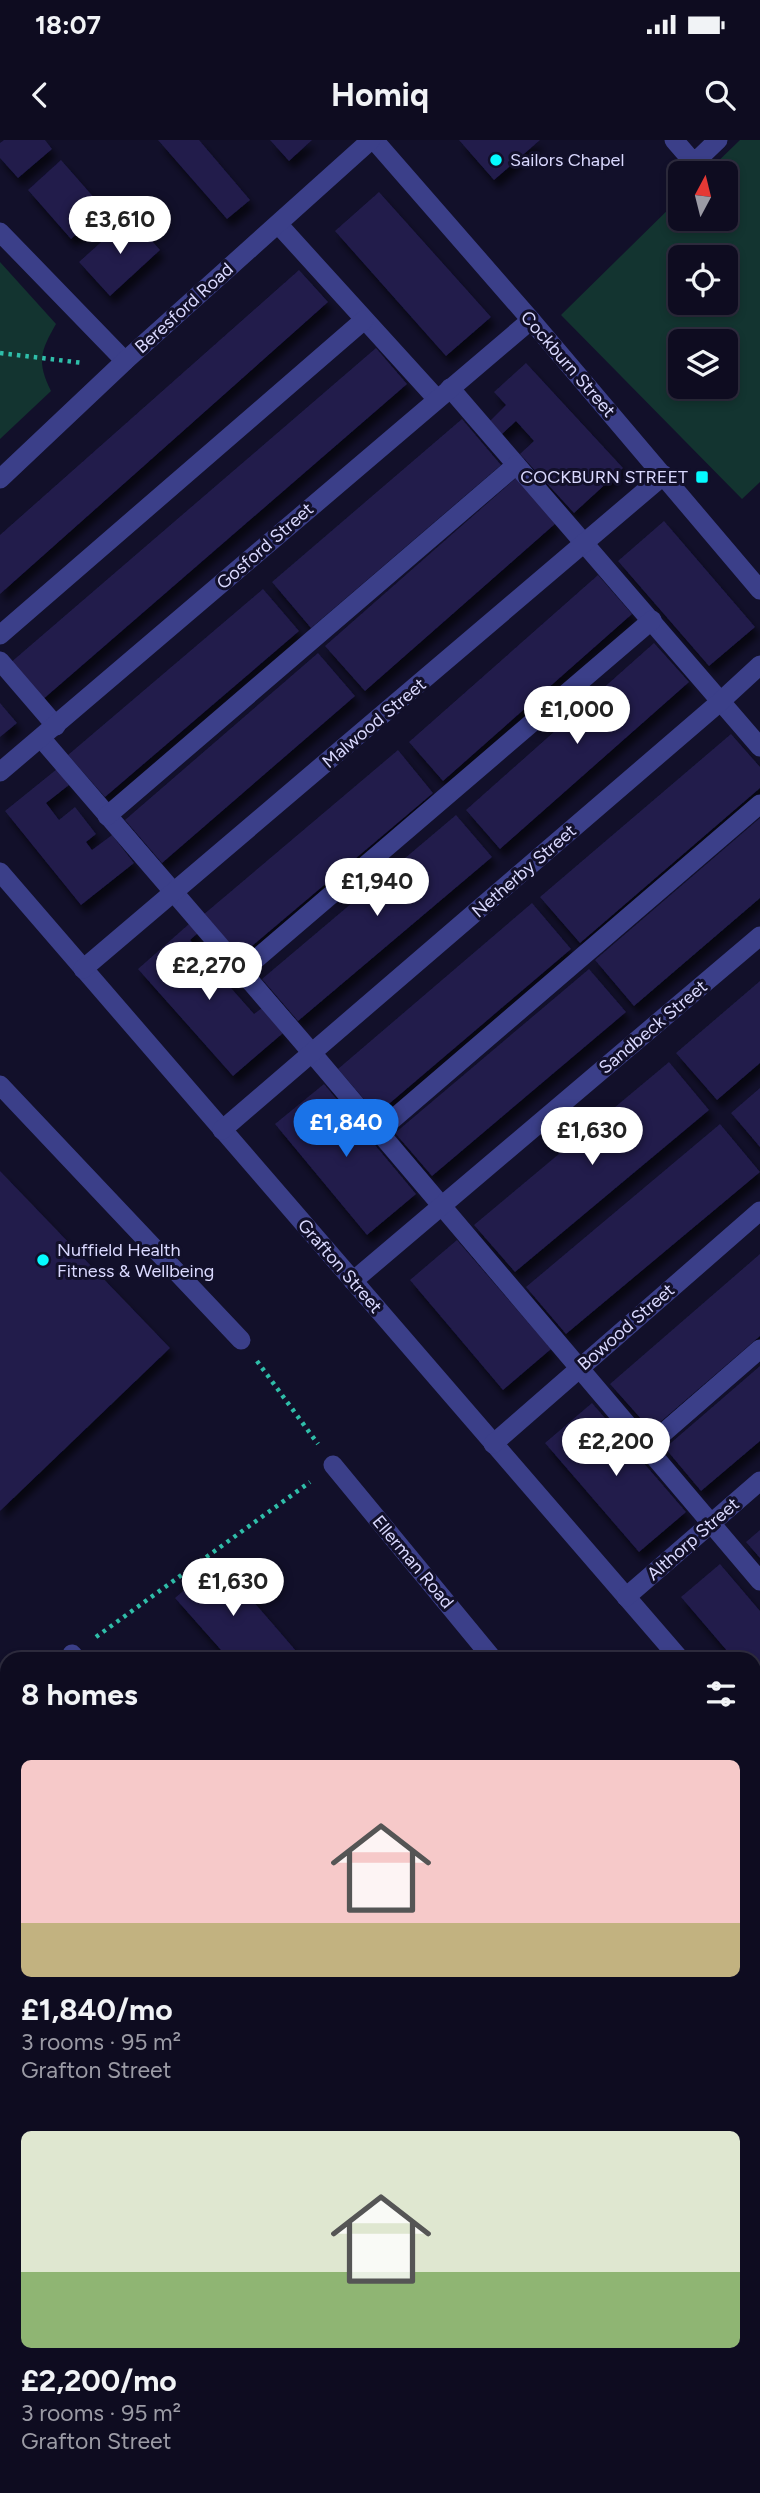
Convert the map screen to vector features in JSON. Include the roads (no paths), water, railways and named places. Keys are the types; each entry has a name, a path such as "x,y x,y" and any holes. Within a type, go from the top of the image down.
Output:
{"street":[{"name":"Beresford Road","path":"0,480 125,361 373,140"},
{"name":"Cockburn Street","path":"373,140 531,320 760,590"},
{"path":"674,140 694,163 718,140"},
{"path":"278,225 364,320 516,465 760,747"},
{"path":"0,232 125,361"},
{"path":"0,635 364,320"},
{"name":"Gosford Street","path":"0,772 531,320"},
{"path":"107,816 516,465"},
{"name":"Malwood Street","path":"83,969 664,475"},
{"path":"241,972 652,620"},
{"path":"0,661 107,816 379,1131 760,1581"},
{"name":"Netherby Street","path":"222,1130 760,665"},
{"path":"379,1131 760,804"},
{"name":"Grafton Street","path":"0,872 674,1652"},
{"name":"Sandbeck Street","path":"353,1281 760,936"},
{"path":"0,1085 241,1340"},
{"name":"Bowood Street","path":"493,1444 760,1211"},
{"path":"646,1448 760,1349"},
{"name":"Ellerman Road","path":"333,1465 487,1652"},
{"name":"Althorp Street","path":"626,1597 760,1481"}],"place":[{"name":"Sailors Chapel","path":"496,160"},
{"name":"COCKBURN STREET","path":"702,477"},
{"name":"Nuffield Health Fitness & Wellbeing","path":"43,1260"}]}
